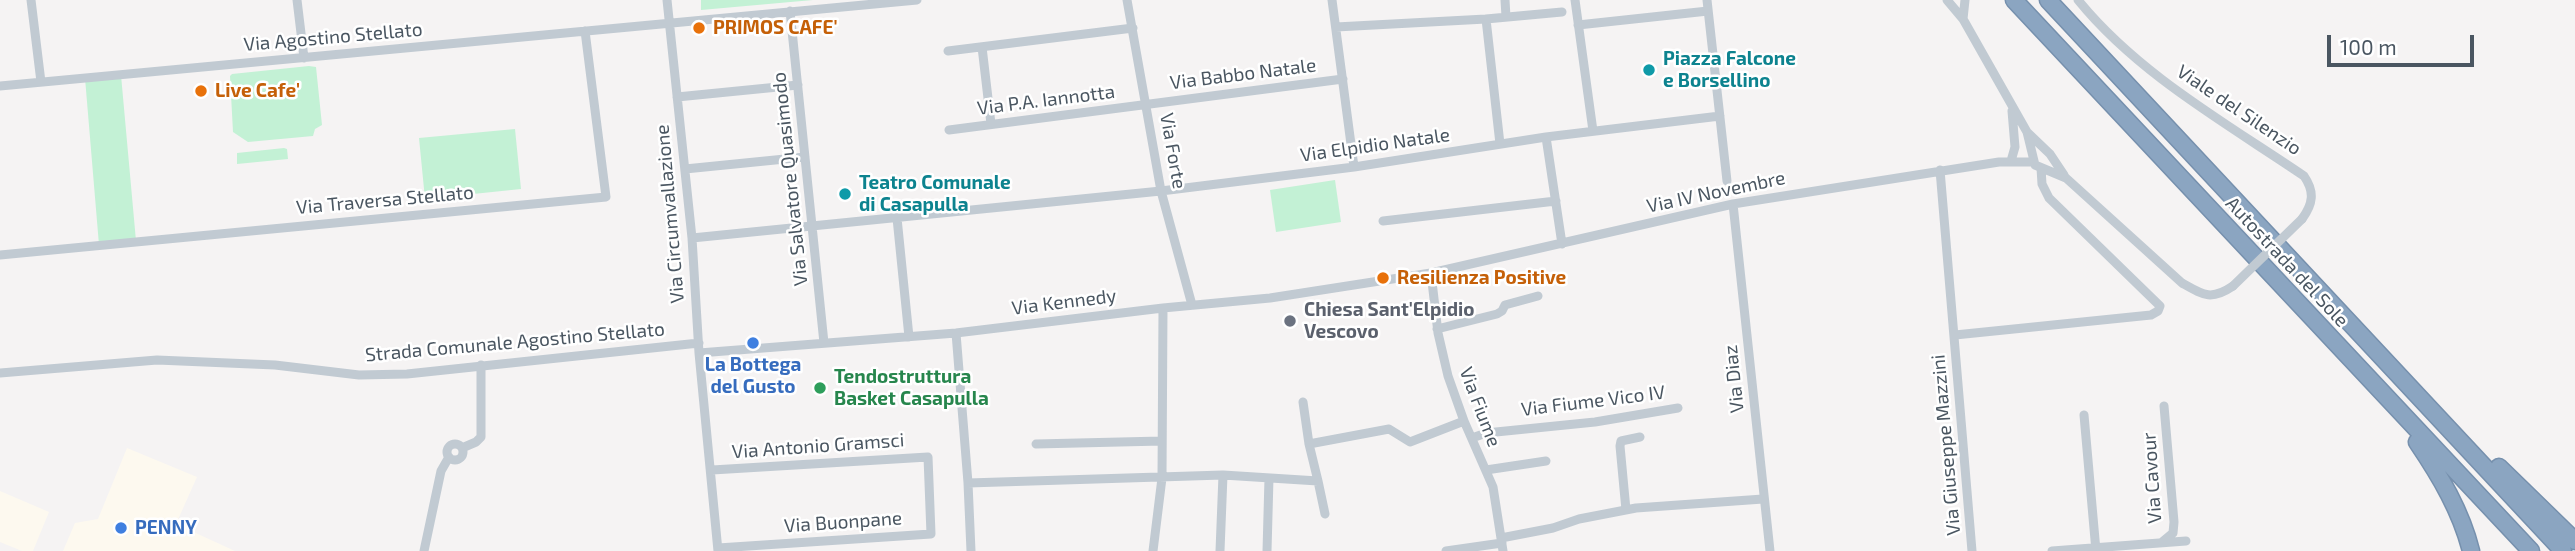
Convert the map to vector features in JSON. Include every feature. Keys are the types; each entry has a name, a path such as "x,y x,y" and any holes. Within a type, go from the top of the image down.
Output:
{"highway":[{"name":"Autostrada del Sole","path":"2014,0 2530,551"},
{"name":"Autostrada del Sole","path":"2048,0 2563,551"},
{"path":"2308,315 2404,423 2454,504 2471,551"},
{"path":"2364,339 2388,354 2547,516 2575,541"}],"street":[{"path":"31,0 41,82"},
{"path":"297,0 304,58"},
{"name":"Via Circumvallazione","path":"667,0 692,238 699,348 718,549"},
{"name":"Via Agostino Stellato","path":"0,86 917,0"},
{"name":"Via Forte","path":"1127,0 1161,191 1192,305"},
{"path":"1332,0 1354,167"},
{"path":"1505,0 1506,17"},
{"path":"1575,0 1593,131 1720,116"},
{"path":"1707,0 1727,181"},
{"path":"1947,0 1964,19 2011,103 2027,132 2038,164"},
{"path":"1964,19 1965,0"},
{"name":"Viale del Silenzio","path":"2027,132 2066,178 2182,283 2210,296 2220,295 2232,286 2302,219 2312,202 2312,192 2304,176 2153,73 2096,22 2078,0"},
{"name":"Via Salvatore Quasimodo","path":"790,11 824,343"},
{"path":"1578,25 1708,11"},
{"path":"1336,27 1562,12"},
{"path":"1486,19 1500,144"},
{"path":"948,51 1133,28"},
{"name":"Via Traversa Stellato","path":"0,255 606,197 585,30"},
{"path":"982,47 991,124"},
{"name":"Via Babbo Natale","path":"1147,104 1343,79"},
{"path":"677,97 798,85"},
{"path":"2011,103 2015,135 2011,161"},
{"name":"Via P.A. Iannotta","path":"949,130 1147,104"},
{"name":"Via Elpidio Natale","path":"692,238 1161,191 1354,167 1593,131"},
{"path":"1546,137 1562,244"},
{"path":"2037,152 2048,154 2049,165 2038,164 2037,152"},
{"path":"685,169 805,157"},
{"name":"Via IV Novembre","path":"1431,273 1732,204 1940,170 2011,161 2038,164"},
{"name":"Viale del Silenzio","path":"2038,164 2066,178"},
{"name":"Via Giuseppe Mazzini","path":"1955,335 2151,315 2161,306 2049,198 2042,184 2038,164"},
{"name":"Via Giuseppe Mazzini","path":"1940,170 1972,551"},
{"path":"1383,221 1556,201"},
{"name":"Via Diaz","path":"1732,204 1770,551"},
{"path":"897,218 909,337"},
{"name":"Via Kennedy","path":"699,348 824,343 956,333 1270,298 1431,273"},
{"name":"Via Fiume","path":"1431,273 1437,329 1448,376 1493,487 1502,544"},
{"path":"1437,329 1497,314 1502,312 1505,305 1538,296"},
{"path":"1153,551 1162,478 1163,308"},
{"path":"956,333 971,551"},
{"name":"Strada Comunale Agostino Stellato","path":"0,373 157,360 275,366 359,375 407,374 481,365 699,348"},
{"path":"424,551 441,471 449,457 447,449 451,445 462,448 481,438 481,365"},
{"path":"1303,401 1309,444 1325,514"},
{"name":"Via Cavour","path":"2161,543 2173,533 2175,522 2164,406"},
{"name":"Via Fiume Vico IV","path":"1472,438 1497,432 1595,422 1678,408"},
{"path":"2084,415 2096,550"},
{"path":"1309,444 1389,429 1410,442 1464,421"},
{"path":"1626,510 1619,446 1621,441 1640,438"},
{"path":"1036,444 1162,441"},
{"name":"Via Antonio Gramsci","path":"712,470 928,457 930,496"},
{"path":"1486,470 1546,461"},
{"path":"968,483 1223,475 1318,481"},
{"path":"1220,551 1223,475"},
{"path":"1267,551 1269,478"},
{"name":"Via Buonpane","path":"718,549 931,534 930,496"},
{"path":"1446,551 1502,544 1579,519 1626,510 1763,499"},
{"name":"Via Cavour","path":"2052,551 2096,550 2186,541"}],"shaded area":[{"path":"127,448 197,477 176,524 235,551 63,551 75,523 98,519"},
{"path":"0,491 49,512 33,551 22,551 0,542"}],"green space":[{"path":"701,0 813,0 701,10"},
{"path":"316,67 322,125 315,129 313,136 248,142 233,132 232,74"},
{"path":"121,75 136,241 99,245 85,78"},
{"path":"515,129 521,189 425,199 419,138"},
{"path":"287,149 288,159 237,164 237,153"},
{"path":"1335,180 1341,222 1276,232 1270,190"}],"place":[{"name":"PRIMOS CAFE'","path":"699,28"},
{"name":"Piazza Falcone e Borsellino","path":"1649,70"},
{"name":"Live Cafe'","path":"201,91"},
{"name":"Teatro Comunale di Casapulla","path":"845,194"},
{"name":"Resilienza Positive","path":"1383,278"},
{"name":"Chiesa Sant'Elpidio Vescovo","path":"1290,321"},
{"name":"La Bottega del Gusto","path":"753,343"},
{"name":"Tendostruttura Basket Casapulla","path":"820,388"},
{"name":"PENNY","path":"121,528"}]}
